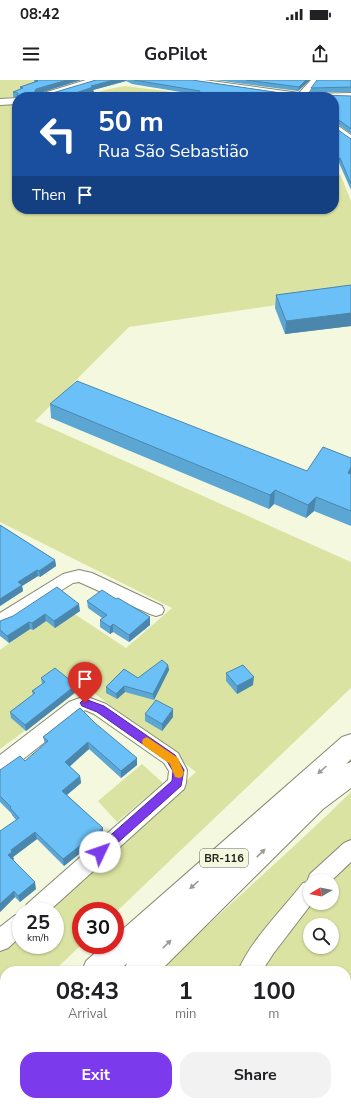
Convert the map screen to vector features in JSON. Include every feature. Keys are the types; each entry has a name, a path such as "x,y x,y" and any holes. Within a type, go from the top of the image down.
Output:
{"highway":[{"name":"BR-116","path":"103,966 351,744"},
{"name":"BR-116","path":"145,966 314,801 350,776"}],"street":[{"path":"56,92 95,80"},
{"path":"187,80 269,92"},
{"path":"301,92 314,81"},
{"path":"339,96 351,96"},
{"path":"0,102 12,101"},
{"path":"339,130 348,137"},
{"path":"0,621 66,579 76,576 86,577 156,610"},
{"path":"0,766 75,707 85,703 100,709 171,758 176,764 179,774 177,783 44,902"},
{"path":"325,874 351,849"},
{"path":"252,966 265,947 303,899"},
{"path":"0,941 12,931"}],"green space":[{"path":"0,80 60,80 25,92 12,92 12,97 0,99"},
{"path":"125,86 170,92 98,92"},
{"path":"12,103 12,214 339,214 339,174 351,201 351,294 129,327 35,421 351,562 351,688 124,904 124,902 72,902 72,954 59,966 0,966 0,948 12,937 12,954 64,954 64,902 51,902 196,772 85,686 0,749 0,650 61,605 126,648 172,608 0,522 0,104"},
{"path":"142,764 163,783 117,822 98,801"},
{"path":"351,792 351,966 164,966"}],"building":[{"path":"35,80 67,80 36,89 34,92 13,92 23,88 20,87 38,81"},
{"path":"96,80 114,80 91,86 93,87 78,92 56,92"},
{"path":"134,80 192,80 274,92 200,92"},
{"path":"246,80 306,80 299,87"},
{"path":"317,80 351,80 351,87 311,88"},
{"path":"339,96 351,96 351,129 339,120"},
{"path":"339,131 351,139 351,184 340,158"},
{"path":"351,285 351,313 286,321 276,295"},
{"path":"77,381 307,471 323,447 351,458 351,467 348,473 351,474 351,511 316,497 308,505 275,490 270,495 50,404"},
{"path":"0,525 55,560 39,571 37,570 18,582 22,585 0,599"},
{"path":"57,587 79,604 54,621 45,614 32,623 29,622 7,636 0,630 0,621 13,616"},
{"path":"102,590 150,617 129,635 113,624 110,627 100,620 107,615 87,601"},
{"path":"162,660 168,665 153,694 124,686 116,694 106,687 124,669 138,678"},
{"path":"243,665 254,677 237,686 226,673"},
{"path":"55,668 76,685 25,725 10,712 35,693 32,691 45,682 41,678"},
{"path":"156,700 173,709 162,724 145,714"},
{"path":"80,708 95,723 137,758 121,771 88,742 65,762 80,776 62,791 103,828 63,859 35,832 11,850 12,852 8,855 35,882 18,896 14,891 0,904 0,831 19,818 0,796 0,770 20,756 25,761 48,741 43,737"}],"slow traffic":[{"path":"147,742 171,758 176,764 179,773"}],"route":[{"path":"85,703 100,709 171,758 176,764 178,770 177,783 100,852"}]}
